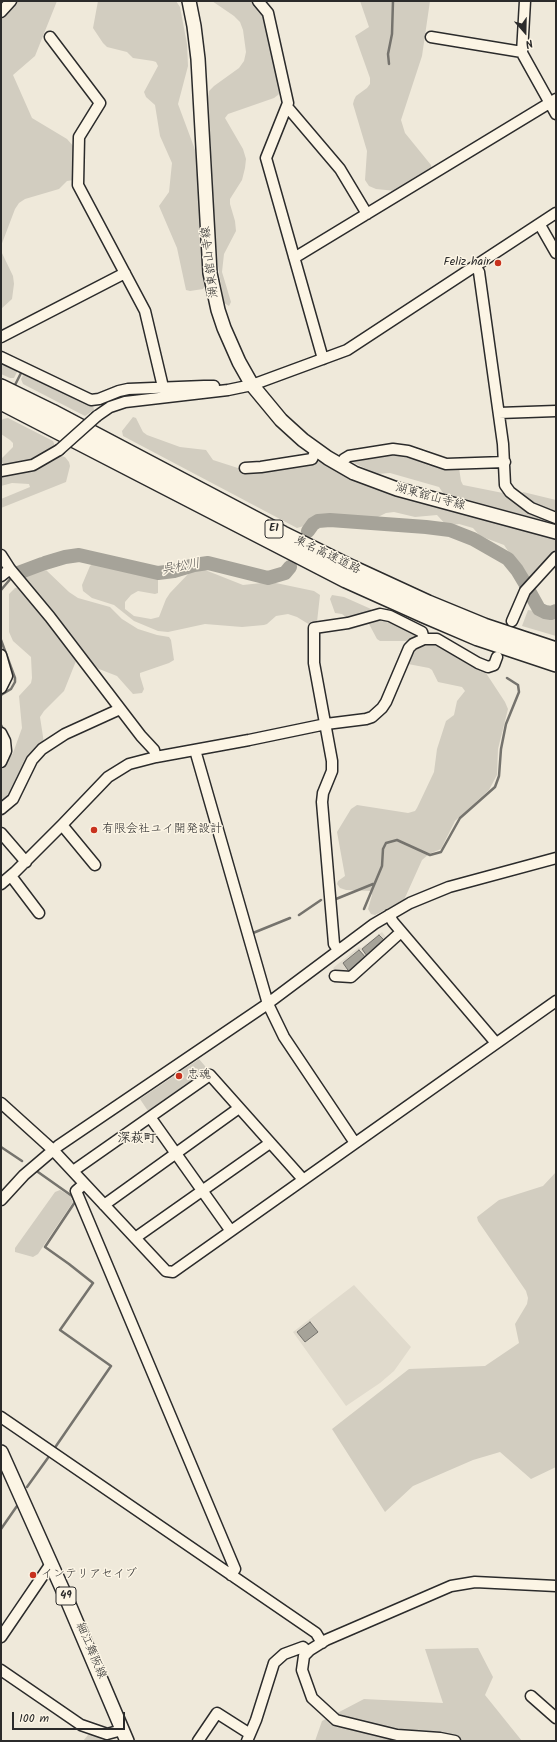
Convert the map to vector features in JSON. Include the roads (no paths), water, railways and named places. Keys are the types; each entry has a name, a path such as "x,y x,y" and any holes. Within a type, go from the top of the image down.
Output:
{"highway":[{"name":"東名高速道路","path":"1,387 52,412 283,534 352,568 435,606 484,626 556,650"},
{"name":"東名高速道路","path":"1,402 346,580 478,638 556,664"}],"main road":[{"name":"湖東舘山寺線","path":"189,1 198,59 210,273 218,310 224,328 239,362 252,385 281,420 316,450 341,466 368,479 397,489 556,532"},
{"name":"細江舞阪線","path":"1,1452 53,1566 125,1735"}],"street":[{"path":"1,12 11,1"},
{"path":"258,1 268,13 288,103 266,158 323,359"},
{"path":"525,1 522,52 553,101 556,114"},
{"path":"50,37 100,103 79,137 78,185 145,311 163,388"},
{"path":"431,37 522,52"},
{"path":"294,257 553,101"},
{"path":"286,108 289,109 340,169 367,214"},
{"path":"1,471 33,465 59,450 97,416 110,407 125,402 214,392 252,385 354,346 540,225 556,213"},
{"path":"540,225 556,253"},
{"path":"475,266 479,272 499,413 507,489 531,508 556,518"},
{"path":"1,337 125,273"},
{"path":"1,357 91,400 99,399 123,390 214,386 214,392"},
{"path":"499,413 556,411"},
{"path":"245,468 312,459 316,450"},
{"path":"341,466 344,459 349,456 392,450 408,451 446,464 505,462"},
{"path":"1,555 10,569 50,617 120,709 154,750 156,757"},
{"path":"512,621 525,591 556,556"},
{"path":"1,576 10,569"},
{"path":"338,950 334,944 322,802 323,793 331,776 333,766 314,663 314,628 348,623 375,615 379,611 422,632 424,639"},
{"path":"1,884 26,862 114,772 129,764 156,757 326,724 366,719 378,713 386,702 409,648 413,644 424,639 437,639 478,663 488,667 494,665 497,657"},
{"path":"1,655 7,676 1,688"},
{"path":"1,809 13,799 32,760 42,749 65,734 120,709"},
{"path":"1,733 5,741 6,751 1,762"},
{"path":"195,750 268,1004 284,1037 355,1143"},
{"path":"62,826 95,865"},
{"path":"1,833 26,862"},
{"path":"1,1200 24,1175 53,1150 268,1004 362,932 389,914 417,900 449,887 556,858"},
{"path":"11,876 39,913"},
{"path":"389,914 401,932 496,1043"},
{"path":"335,976 351,977 401,932"},
{"path":"1,1104 53,1150 166,1271 173,1272 556,1000"},
{"path":"73,1171 210,1075 300,1176"},
{"path":"104,1205 239,1108"},
{"path":"150,1117 228,1227"},
{"path":"135,1238 270,1143"},
{"path":"84,1184 76,1191 236,1569 231,1575"},
{"path":"1,1417 316,1633 322,1643"},
{"path":"1,1637 48,1568 53,1566"},
{"path":"455,1741 440,1738 397,1735 336,1720 312,1698 302,1670 304,1656 322,1643 451,1586 475,1582 556,1586"},
{"path":"198,1741 217,1713 248,1738 274,1663 284,1654 303,1647 308,1652"},
{"path":"1,1670 81,1725 107,1734 125,1735"},
{"path":"531,1696 556,1718"}],"waterway":[{"path":"389,64 388,54 392,34 393,1"},
{"path":"14,387 22,371"},
{"name":"呉松川","path":"308,531 313,524 318,521 330,520 450,530 473,539 508,559 526,585"},
{"name":"呉松川","path":"45,563 65,557 79,555 158,573 208,563 268,578 285,573 290,567"},
{"name":"呉松川","path":"18,573 42,564"},
{"path":"1,590 12,577"},
{"name":"呉松川","path":"529,591 539,609 551,613 556,611"},
{"path":"1,640 15,678 15,682 11,689 1,695"},
{"path":"364,909 382,866 383,849 386,843 397,840 430,855 441,852 460,818 495,787 499,776 501,749 506,724 519,692 518,685 507,678"},
{"path":"1,725 4,731"},
{"path":"336,899 373,884"},
{"path":"299,915 321,900"},
{"path":"253,933 290,918"},
{"path":"1,1147 22,1161"},
{"path":"38,1172 72,1196 75,1202 45,1247 93,1283 60,1330 111,1366 54,1449"},
{"path":"27,1487 50,1455"},
{"path":"1,1529 17,1506"}],"place":[{"name":"Feliz hair","path":"498,263"},
{"name":"有限会社ユイ開発設計","path":"94,830"},
{"name":"忠魂","path":"179,1076"},
{"name":"インテリアセイブ","path":"33,1575"}],"district":[{"name":"深萩町","path":"137,1140"}]}
